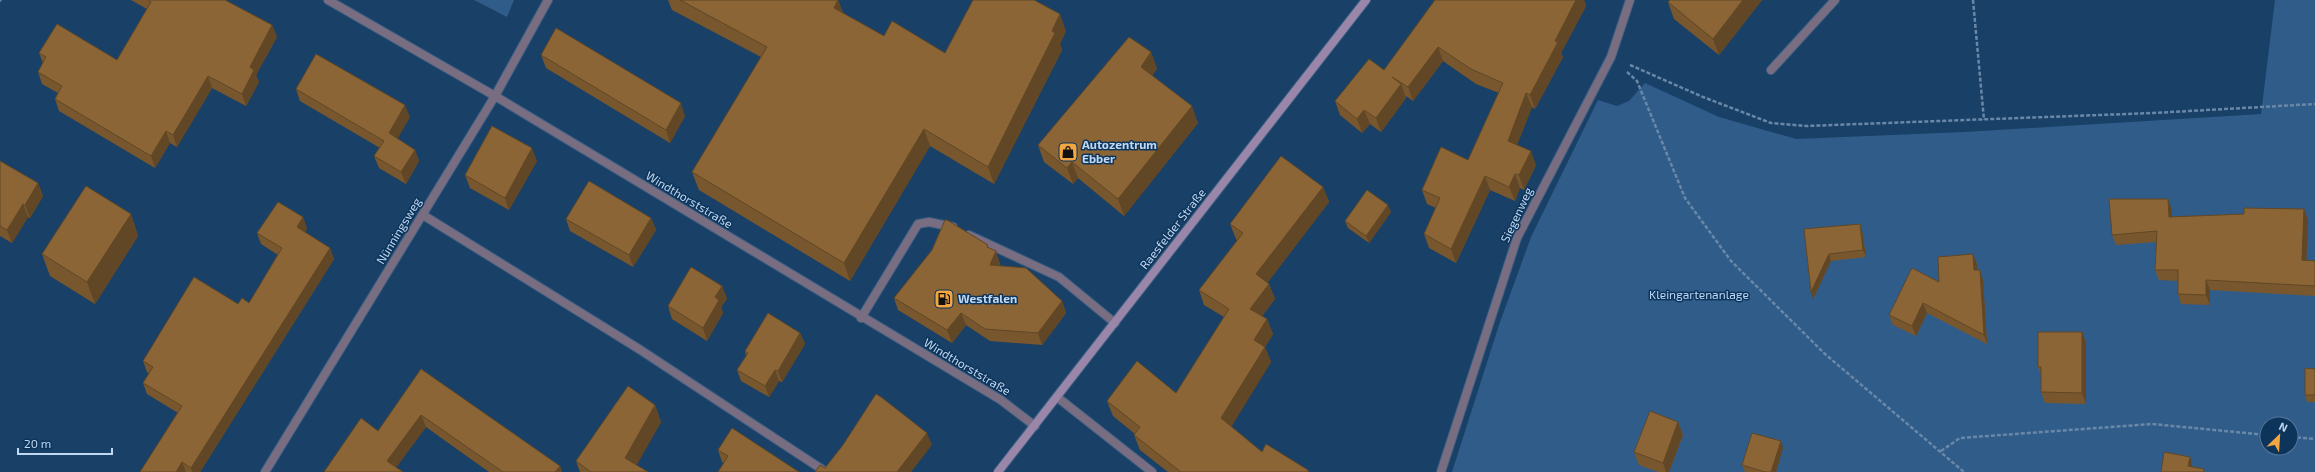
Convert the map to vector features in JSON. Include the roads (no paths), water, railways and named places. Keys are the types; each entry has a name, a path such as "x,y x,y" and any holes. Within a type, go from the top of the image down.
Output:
{"main road":[{"name":"Raesfelder Straße","path":"998,472 1366,0"}],"street":[{"name":"Windthorststraße","path":"328,0 495,96 861,318 1001,400 1035,426"},
{"name":"Nünningsweg","path":"266,472 495,96 548,0"},
{"name":"Siegenweg","path":"1441,472 1517,238 1611,56 1630,0"},
{"path":"1771,70 1835,0"},
{"path":"423,215 639,348 826,472"},
{"path":"861,318 918,224 929,222 953,227 1059,277 1115,323"},
{"path":"1057,397 1152,472"}],"place":[{"name":"Autozentrum Ebber","path":"1068,152"},
{"name":"Westfalen","path":"944,299"}],"park label":[{"name":"Kleingartenanlage","path":"1699,295"}]}
